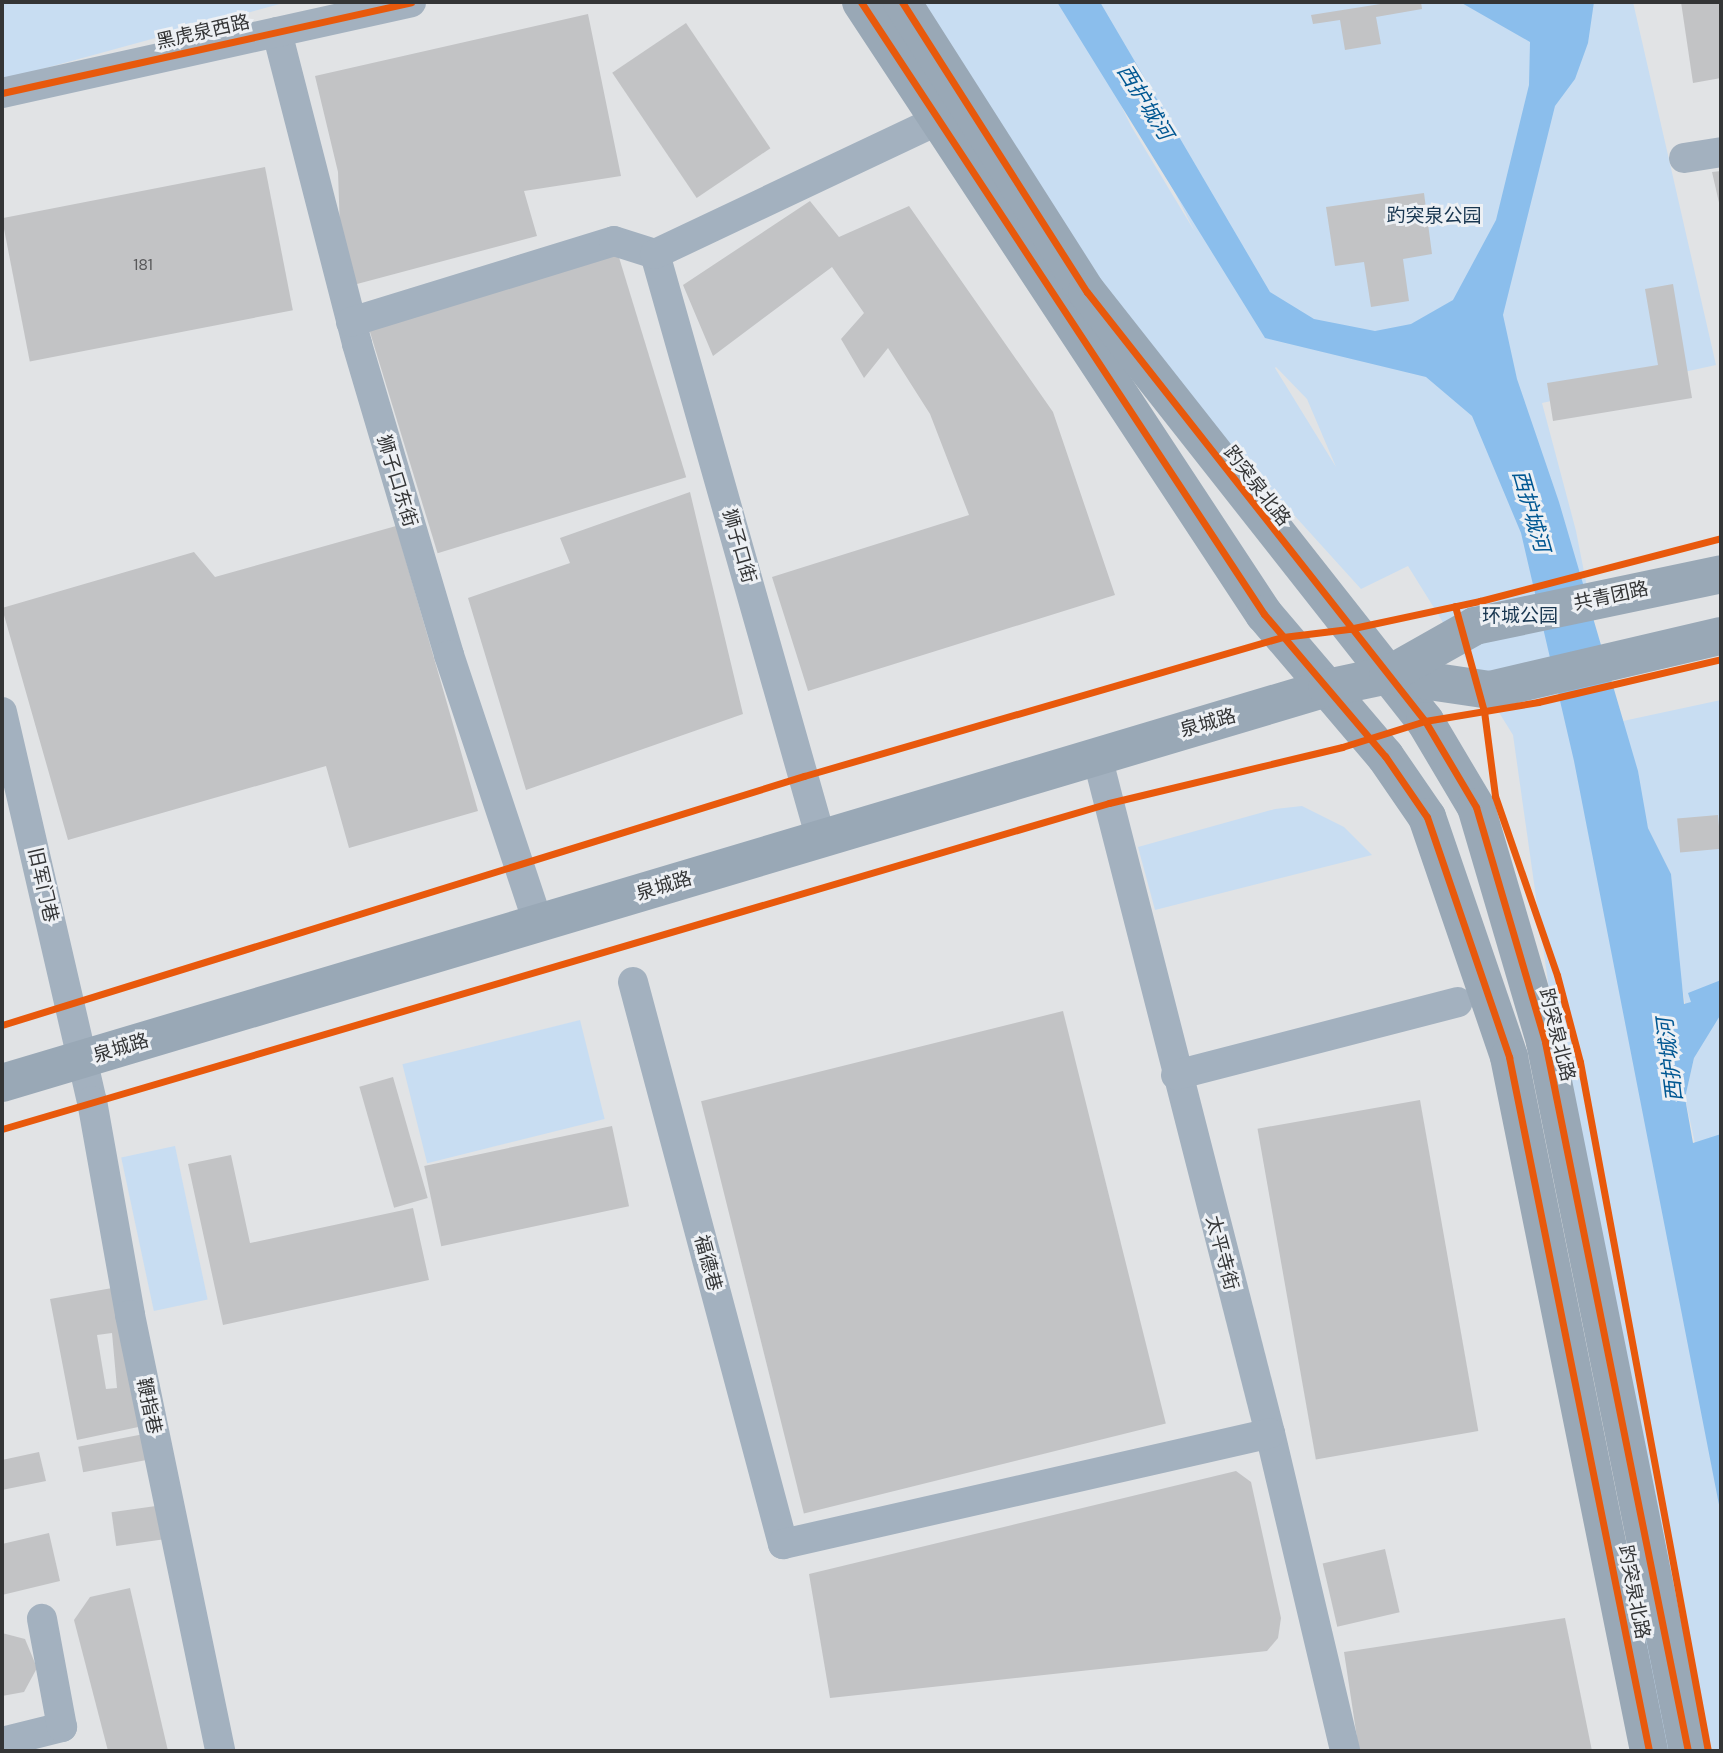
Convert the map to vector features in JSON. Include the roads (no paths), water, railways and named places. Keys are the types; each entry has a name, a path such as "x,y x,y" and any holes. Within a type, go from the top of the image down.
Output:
{"main road":[{"name":"趵突泉北路","path":"861,2 1264,614 1385,756 1427,817 1508,1057 1649,1751"},
{"name":"趵突泉北路","path":"902,2 1087,292 1425,721 1476,807 1545,1042 1688,1751"},
{"name":"共青团路","path":"1327,688 1388,675 1475,626 1721,574"},
{"name":"共青团路","path":"1388,675 1490,690 1532,683 1721,636"},
{"name":"泉城路","path":"2,1083 1327,688"}],"street":[{"name":"黑虎泉西路","path":"2,93 411,2"},
{"name":"狮子口东街","path":"277,32 351,322 449,655 538,923"},
{"path":"351,322 614,240 655,254 937,121"},
{"path":"1684,158 1721,152"},
{"name":"狮子口街","path":"655,254 821,839"},
{"name":"旧军门巷","path":"2,712 83,1059"},
{"name":"太平寺街","path":"1097,756 1270,1433 1345,1751"},
{"name":"福德巷","path":"633,982 783,1544 1270,1433"},
{"path":"1177,1075 1458,1002"},
{"name":"鞭指巷","path":"83,1059 220,1751"},
{"path":"2,1742 62,1727 42,1619"}],"water":[{"name":"西护城河","path":"1057,2 1100,2 1270,292 1314,319 1375,331 1411,324 1453,300 1496,220 1529,85 1530,42 1460,2 1594,2 1588,43 1575,79 1555,106 1503,315 1517,379 1559,502 1638,771 1648,828 1671,874 1684,1004 1691,1002 1688,993 1721,980 1721,1014 1694,1058 1685,1098 1693,1143 1721,1134 1721,1515 1574,761 1521,533 1472,416 1426,377 1265,338"}],"park label":[{"name":"趵突泉公园","path":"1434,216"},
{"name":"环城公园","path":"1520,616"}]}
